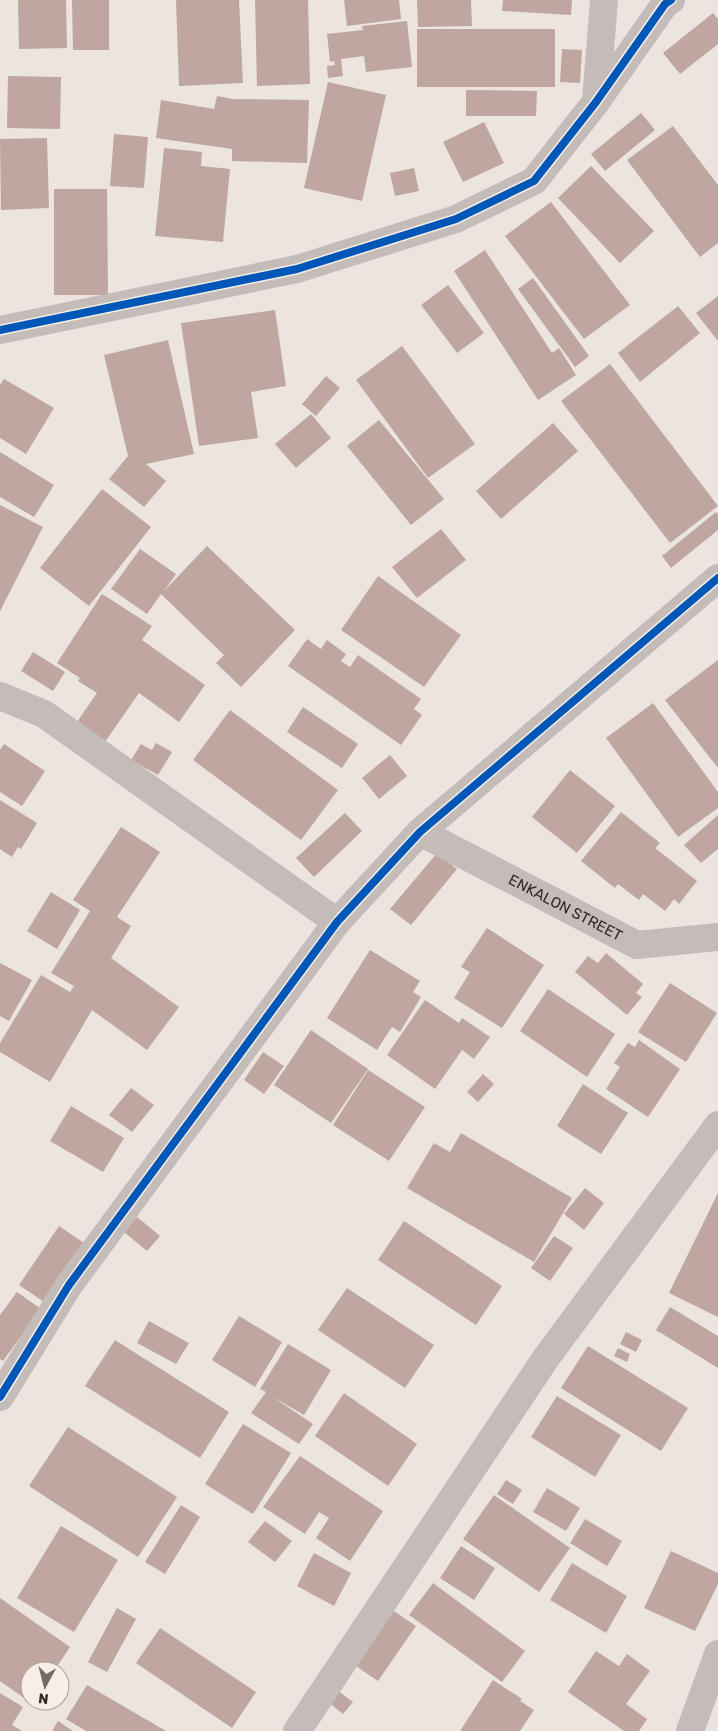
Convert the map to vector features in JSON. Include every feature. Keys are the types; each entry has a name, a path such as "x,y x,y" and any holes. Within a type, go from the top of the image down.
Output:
{"street":[{"path":"596,102 604,0"},
{"path":"0,330 297,269 456,219 534,181 596,102 666,4 671,0"},
{"path":"0,1398 69,1285 337,922 420,832 718,578"},
{"path":"0,696 44,714 337,922"},
{"name":"ENKALON STREET","path":"420,832 637,945 718,938"},
{"path":"298,1731 546,1358 718,1125"},
{"path":"690,1731 718,1654"}],"building":[{"path":"18,0 66,0 67,48 19,49"},
{"path":"72,0 109,0 109,50 73,50"},
{"path":"176,0 239,0 243,83 179,86"},
{"path":"255,0 308,0 310,84 257,86"},
{"path":"344,0 399,0 401,19 347,26"},
{"path":"417,0 471,0 472,26 418,27"},
{"path":"503,0 572,0 571,15 502,11"},
{"path":"713,13 718,19 718,44 680,74 663,53"},
{"path":"407,21 412,67 366,72 364,56 341,59 343,76 328,78 327,66 335,65 334,61 330,62 327,34 363,30 362,26"},
{"path":"417,29 555,29 555,87 417,87"},
{"path":"562,49 582,50 580,83 560,82"},
{"path":"8,76 61,77 60,129 7,128"},
{"path":"328,82 386,95 362,201 304,188"},
{"path":"466,90 537,91 536,116 466,116"},
{"path":"217,96 233,99 309,100 307,163 232,161 232,149 156,138 161,100 214,109"},
{"path":"641,113 655,130 605,171 591,154"},
{"path":"484,122 504,163 463,182 443,142"},
{"path":"673,126 718,185 718,243 700,257 627,160"},
{"path":"114,134 148,137 144,188 110,186"},
{"path":"47,138 49,208 1,210 0,139"},
{"path":"164,148 202,152 201,166 230,169 223,242 155,236"},
{"path":"591,166 654,231 620,263 558,198"},
{"path":"414,168 419,191 395,196 390,173"},
{"path":"54,189 107,189 108,295 54,295"},
{"path":"551,202 630,305 584,339 505,236"},
{"path":"485,250 552,353 559,348 576,375 538,400 454,271"},
{"path":"533,278 589,356 575,367 518,289"},
{"path":"448,285 484,333 457,353 421,305"},
{"path":"718,296 718,341 696,313"},
{"path":"678,306 700,333 640,382 618,353"},
{"path":"275,310 286,386 251,392 258,438 199,446 181,323"},
{"path":"168,340 194,454 146,464 166,481 144,507 109,479 128,456 104,355"},
{"path":"402,346 475,444 428,478 356,380"},
{"path":"610,364 718,506 670,543 561,401"},
{"path":"326,376 340,388 316,416 302,404"},
{"path":"4,379 54,408 26,454 0,438 0,385"},
{"path":"311,414 331,438 296,468 275,444"},
{"path":"379,420 444,499 411,525 347,446"},
{"path":"553,423 578,451 501,519 476,491"},
{"path":"0,452 54,485 34,517 0,497"},
{"path":"102,489 151,527 89,606 40,568"},
{"path":"0,505 43,527 0,611"},
{"path":"716,512 718,515 718,530 671,568 662,556"},
{"path":"441,529 466,560 417,598 392,567"},
{"path":"207,546 295,630 241,687 216,663 224,655 161,594 147,614 111,589 140,549 176,574 164,591"},
{"path":"378,576 461,635 424,687 341,630"},
{"path":"102,594 152,626 142,640 205,685 179,722 139,693 105,742 77,722 97,693 78,681 80,678 57,663"},
{"path":"307,639 321,649 327,640 346,654 341,661 350,667 358,655 421,699 414,709 422,715 401,745 288,666"},
{"path":"33,652 65,672 53,691 21,671"},
{"path":"718,660 718,768 665,700"},
{"path":"653,703 718,792 718,808 678,837 606,738"},
{"path":"303,707 358,744 342,768 287,732"},
{"path":"230,710 338,790 301,840 193,760"},
{"path":"156,743 172,752 158,775 131,760 141,744 152,750"},
{"path":"4,744 45,771 22,806 0,792 0,750"},
{"path":"390,755 407,776 379,799 362,778"},
{"path":"570,770 615,806 577,853 532,817"},
{"path":"0,800 37,823 21,849 18,847 12,857 0,849"},
{"path":"621,812 660,843 655,848 697,881 679,904 674,899 665,911 643,894 639,900 618,884 615,888 581,861"},
{"path":"345,813 362,831 314,877 296,858"},
{"path":"718,815 718,849 701,863 684,845"},
{"path":"121,827 160,852 117,917 131,926 111,958 179,1007 147,1050 92,1010 50,1082 0,1052 0,1043 41,975 70,992 74,986 51,973 90,911 73,900"},
{"path":"437,853 457,869 411,925 390,909"},
{"path":"51,892 80,910 57,949 27,931"},
{"path":"487,928 544,965 502,1028 454,998 470,972 461,967"},
{"path":"370,950 420,981 413,992 421,997 400,1032 392,1027 377,1050 327,1018"},
{"path":"606,953 643,984 636,993 642,997 627,1015 575,972 588,956 598,963"},
{"path":"0,963 32,980 9,1021 0,1016"},
{"path":"670,983 717,1013 686,1062 638,1032"},
{"path":"548,989 615,1034 587,1077 520,1031"},
{"path":"425,1000 459,1023 462,1018 490,1037 474,1059 462,1050 435,1089 387,1055"},
{"path":"311,1030 368,1069 331,1123 274,1085"},
{"path":"639,1040 680,1069 648,1117 606,1089 620,1067 614,1063 628,1043 635,1047"},
{"path":"263,1052 284,1066 264,1094 244,1080"},
{"path":"368,1070 425,1107 389,1161 333,1125"},
{"path":"483,1074 494,1084 478,1102 467,1092"},
{"path":"583,1084 628,1113 601,1154 557,1126"},
{"path":"131,1088 154,1105 132,1132 109,1115"},
{"path":"71,1106 124,1138 103,1172 50,1141"},
{"path":"461,1133 572,1198 534,1262 407,1188 434,1143 450,1152"},
{"path":"585,1188 604,1203 584,1230 564,1214"},
{"path":"718,1193 718,1317 669,1293"},
{"path":"137,1217 160,1236 147,1251 124,1232"},
{"path":"404,1221 502,1286 476,1325 378,1260"},
{"path":"59,1226 84,1243 44,1302 19,1285"},
{"path":"554,1236 573,1248 550,1281 531,1268"},
{"path":"347,1288 434,1345 405,1388 318,1330"},
{"path":"17,1292 41,1309 3,1361 0,1359 0,1315"},
{"path":"670,1307 718,1336 718,1368 656,1330"},
{"path":"239,1316 282,1342 255,1387 212,1360"},
{"path":"149,1321 189,1343 176,1364 137,1343"},
{"path":"626,1332 642,1340 636,1352 620,1344"},
{"path":"115,1340 229,1412 200,1458 85,1386"},
{"path":"288,1344 331,1370 304,1415 273,1397 313,1424 299,1444 251,1413 266,1392 260,1389"},
{"path":"588,1346 688,1408 661,1451 561,1388"},
{"path":"618,1348 630,1354 627,1362 614,1356"},
{"path":"344,1393 417,1444 388,1486 315,1436"},
{"path":"557,1396 621,1435 595,1477 531,1437"},
{"path":"243,1424 291,1453 253,1514 205,1484"},
{"path":"68,1427 177,1497 138,1557 29,1486"},
{"path":"300,1456 383,1511 350,1561 316,1538 329,1518 319,1512 305,1534 263,1507"},
{"path":"506,1480 522,1490 513,1504 497,1494"},
{"path":"547,1488 580,1508 566,1531 533,1512"},
{"path":"494,1495 570,1548 539,1592 463,1539"},
{"path":"181,1505 200,1517 165,1574 145,1562"},
{"path":"585,1519 622,1541 607,1566 570,1543"},
{"path":"265,1521 292,1541 275,1562 248,1542"},
{"path":"61,1526 118,1560 74,1632 17,1598"},
{"path":"461,1546 495,1568 474,1600 440,1578"},
{"path":"671,1551 718,1573 718,1584 695,1631 644,1608"},
{"path":"314,1553 351,1573 334,1606 297,1586"},
{"path":"572,1563 627,1596 606,1633 550,1600"},
{"path":"433,1583 525,1651 502,1682 409,1615"},
{"path":"0,1598 70,1647 61,1661 20,1661 20,1695 0,1681"},
{"path":"117,1608 136,1619 107,1672 88,1662"},
{"path":"391,1609 416,1626 378,1681 353,1664"},
{"path":"160,1628 256,1692 232,1728 136,1663"},
{"path":"596,1651 619,1666 627,1654 650,1671 626,1704 647,1719 639,1731 624,1731 568,1692"},
{"path":"493,1680 522,1699 520,1701 534,1710 520,1731 460,1731"},
{"path":"87,1685 166,1731 86,1731 66,1719"},
{"path":"337,1690 353,1702 343,1714 328,1702"},
{"path":"0,1693 20,1705 21,1711 12,1725 22,1731 0,1731"},
{"path":"58,1721 73,1731 52,1731"}],"cycle path":[{"path":"0,330 297,269 456,219 534,181 596,102 665,4 671,0"},
{"path":"0,1397 69,1285 337,922 420,832 718,578"}]}
